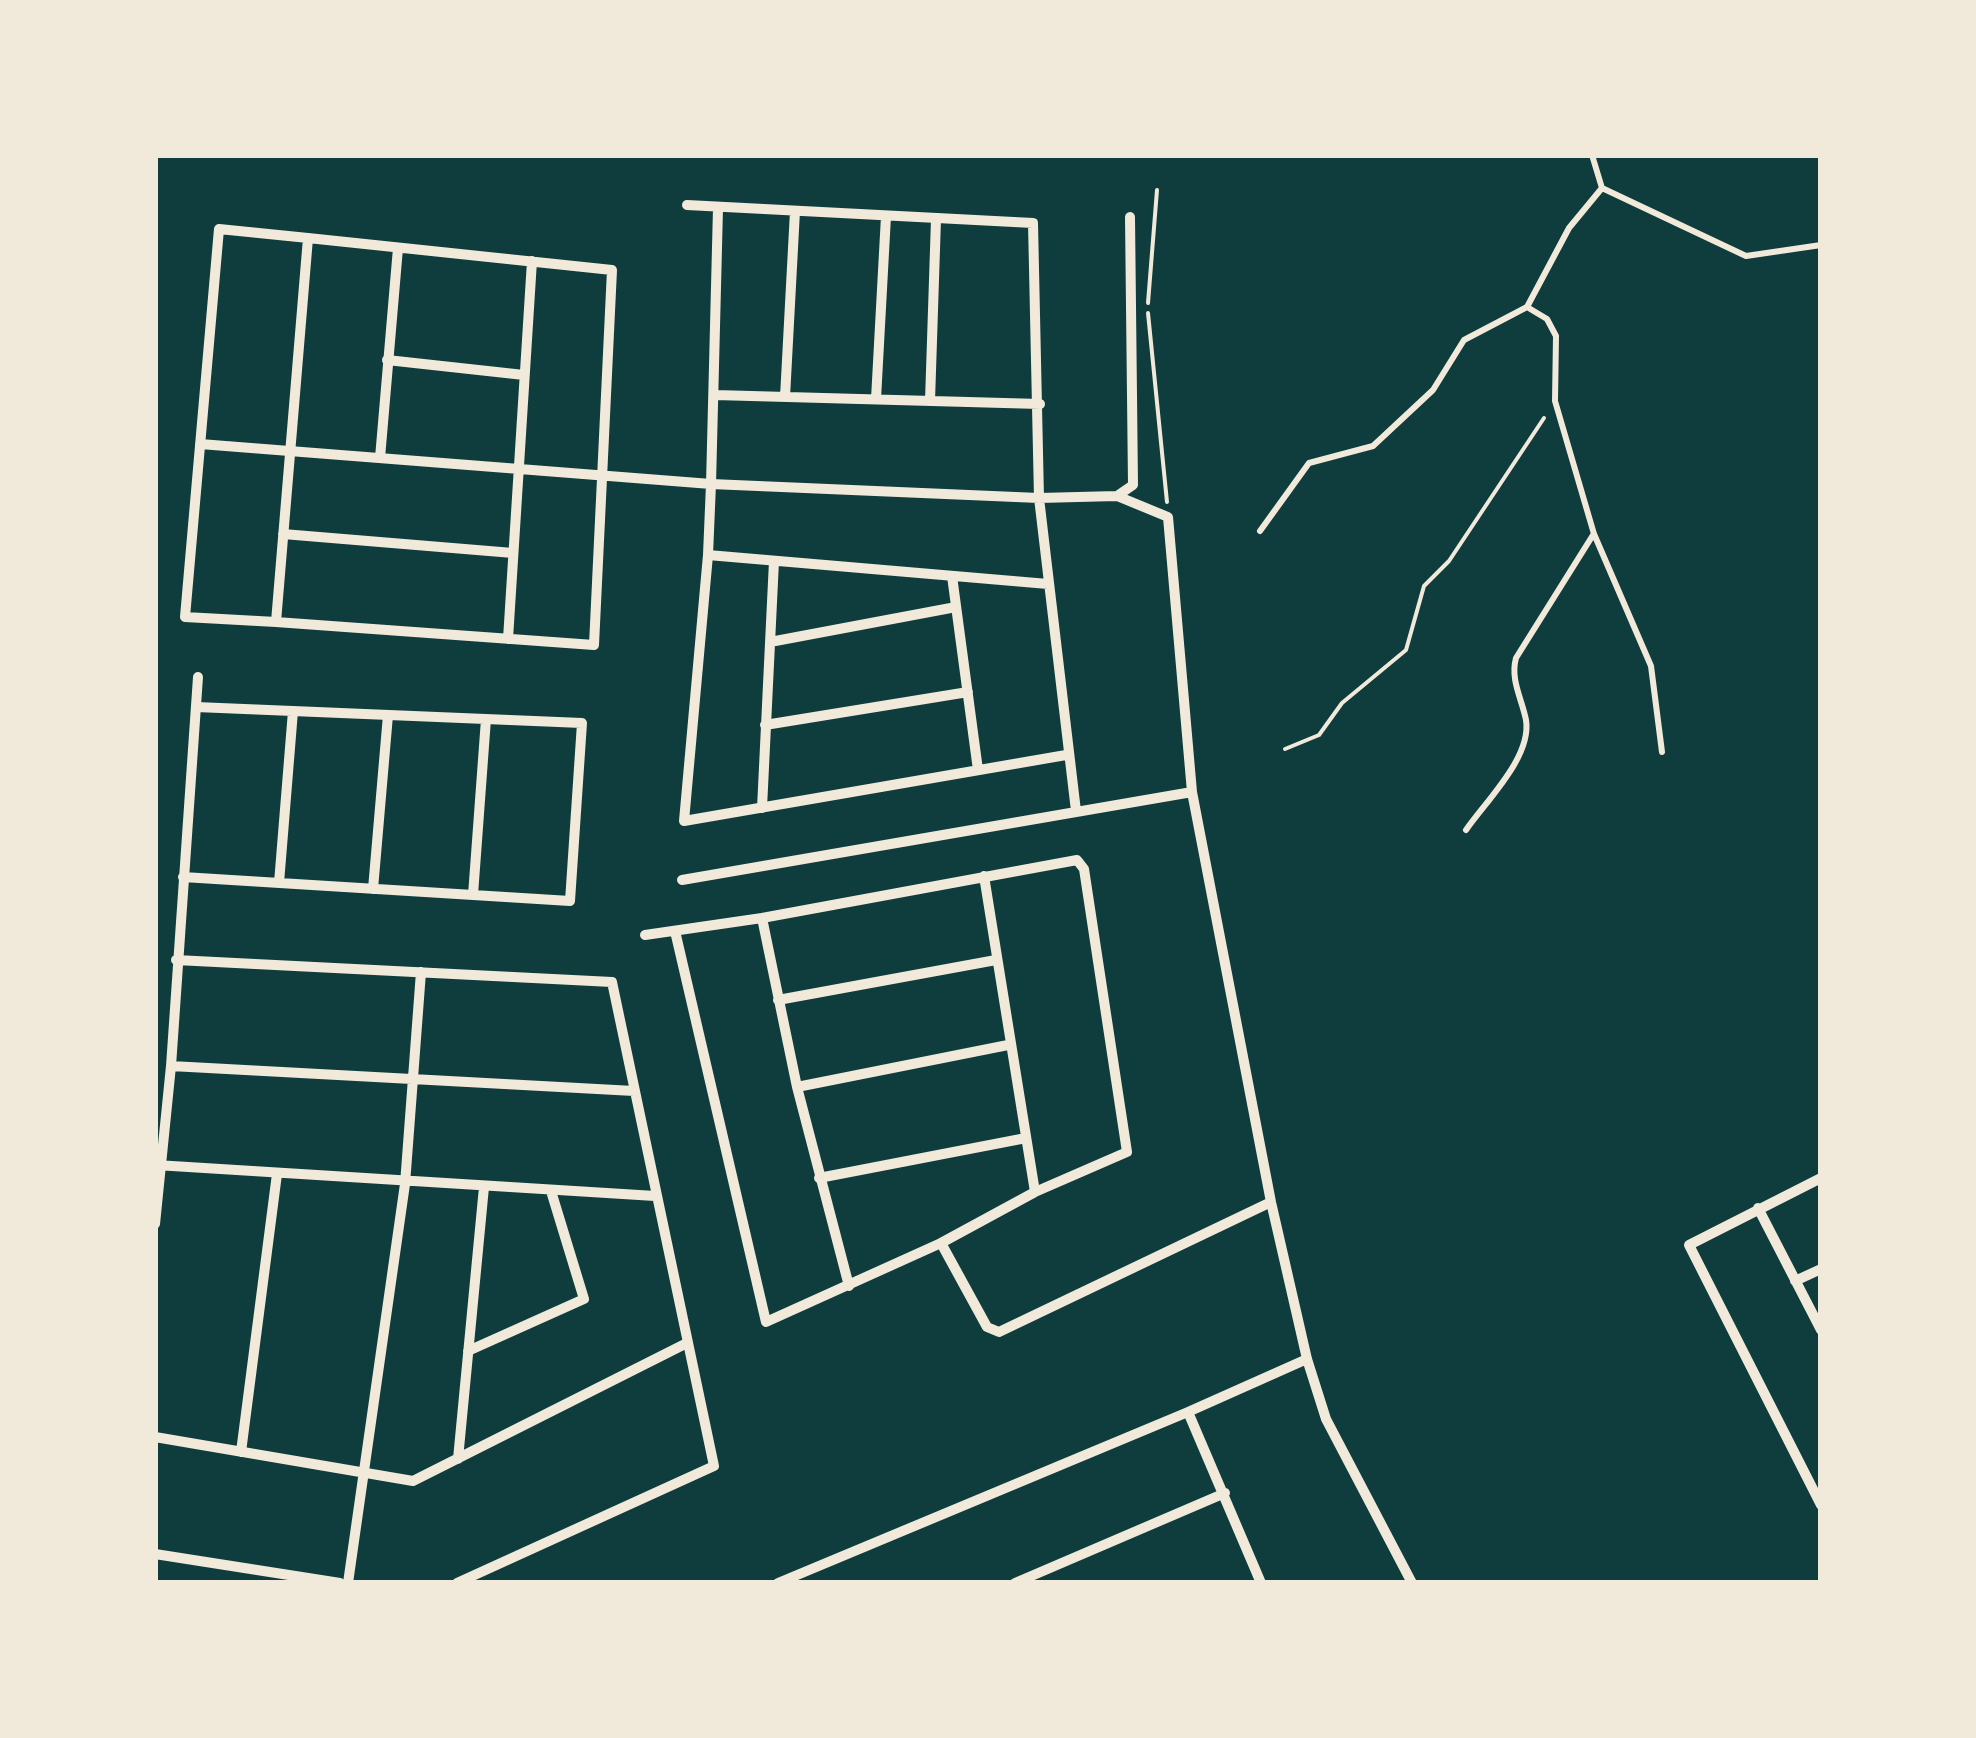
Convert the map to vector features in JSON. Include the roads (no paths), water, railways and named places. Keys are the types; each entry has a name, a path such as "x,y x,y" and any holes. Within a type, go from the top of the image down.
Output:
{"street":[{"path":"687,204 1033,223 1040,404 1038,498 1066,755 1076,811"},
{"path":"718,208 712,484 684,821 1066,755"},
{"path":"785,397 795,212"},
{"path":"876,400 886,216"},
{"path":"1117,496 1134,485 1130,216"},
{"path":"930,401 936,218"},
{"path":"219,229 308,238 612,270 594,645 185,617 219,229"},
{"path":"276,622 308,238"},
{"path":"380,458 398,248"},
{"path":"508,639 532,262"},
{"path":"387,360 524,375"},
{"path":"714,395 1040,404"},
{"path":"200,444 712,484 1038,498 1117,496 1168,517 1192,792 1270,1202 1307,1360 1326,1418 1412,1583"},
{"path":"283,534 513,552"},
{"path":"708,555 1048,584"},
{"path":"762,808 774,561"},
{"path":"952,576 978,770"},
{"path":"770,642 956,606"},
{"path":"155,1224 171,1066 198,677"},
{"path":"764,725 968,692"},
{"path":"183,877 570,901 582,723 196,706"},
{"path":"279,883 293,710"},
{"path":"374,889 388,714"},
{"path":"473,895 486,718"},
{"path":"682,880 1192,792"},
{"path":"645,935 762,918 1071,860 1080,863 1127,1152 1035,1192 941,1244 775,1322 761,1318 675,931"},
{"path":"984,876 1008,1046 1035,1192"},
{"path":"762,918 797,1088 850,1286"},
{"path":"176,960 612,982 714,1466 458,1583"},
{"path":"778,1000 996,960"},
{"path":"348,1583 406,1184 421,972"},
{"path":"797,1088 1008,1046"},
{"path":"171,1066 634,1091"},
{"path":"819,1178 1026,1138"},
{"path":"158,1165 406,1184 655,1196"},
{"path":"241,1452 276,1174"},
{"path":"1821,1178 1689,1246 1821,1505"},
{"path":"458,1459 484,1187"},
{"path":"468,1351 584,1299 551,1191"},
{"path":"941,1244 987,1328 999,1332 1270,1202"},
{"path":"1758,1208 1821,1330"},
{"path":"1796,1281 1821,1268"},
{"path":"155,1437 413,1481 688,1343"},
{"path":"778,1583 1307,1360"},
{"path":"1188,1412 1261,1583"},
{"path":"1015,1583 1224,1493"},
{"path":"155,1554 340,1583"}],"lane":[{"path":"1592,155 1602,188 1746,256 1821,246"},
{"path":"1260,530 1309,463 1373,446 1433,390 1464,340 1527,307 1569,228 1602,188"},
{"path":"1527,307 1547,320 1556,336 1555,401 1594,534 1651,666 1662,752"},
{"path":"1466,830 1524,746 1526,720 1513,672 1516,658 1594,534"}]}
